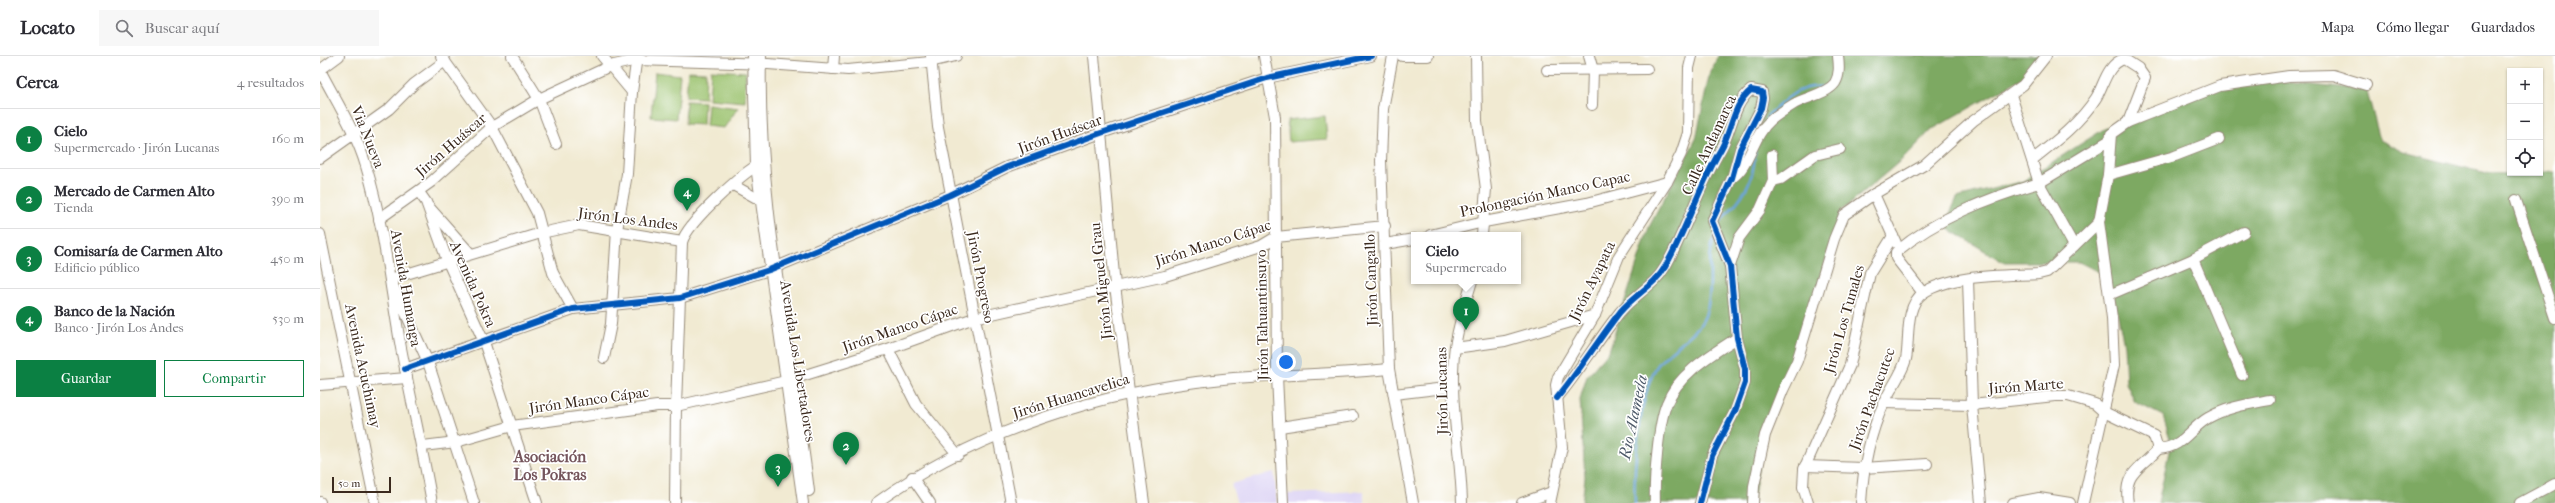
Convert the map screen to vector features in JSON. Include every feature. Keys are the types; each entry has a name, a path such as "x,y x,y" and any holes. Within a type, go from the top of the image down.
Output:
{"street":[{"path":"320,70 339,56"},
{"path":"512,56 539,99 556,144"},
{"path":"602,56 632,92"},
{"path":"833,69 834,56"},
{"name":"Jirón Huáscar","path":"379,219 419,192 492,127 539,99 610,66 637,58 762,60 848,70 956,56"},
{"name":"Jirón Miguel Grau","path":"1094,56 1115,286 1144,503"},
{"name":"Jirón Tahuantinsuyo","path":"1264,56 1275,117 1277,376 1283,503"},
{"name":"Jirón Huáscar","path":"320,385 351,382 406,373 428,362 573,309 680,298 772,268 950,195 1007,167 1101,133 1267,78 1371,56"},
{"name":"Jirón Cangallo","path":"1394,56 1383,109 1381,161 1389,369 1413,503"},
{"path":"1402,56 1428,56"},
{"path":"1476,56 1477,121 1486,189 1482,232"},
{"path":"1589,56 1592,70 1592,105"},
{"name":"Jirón Ayapata","path":"1550,503 1562,448 1558,377 1595,315 1619,256 1667,182 1681,154 1688,133 1689,68 1692,56"},
{"path":"1732,178 1743,168 1753,145 1770,121 1794,104 1830,89 1839,72 1838,56"},
{"path":"1753,503 1754,486 1764,440 1783,390 1797,361 1839,226 1844,215 1874,194 1924,165 1974,121 2023,85 2046,56"},
{"path":"320,158 354,135 443,58 492,127 536,213 553,273 573,309"},
{"path":"604,358 611,324 611,305 618,230 627,174 632,92 637,58"},
{"name":"Jirón Progreso","path":"930,59 938,127 950,195 999,435 1011,503"},
{"path":"2032,160 2073,125 2095,98 2109,72 2118,61 2124,59 2138,68 2145,78 2128,122"},
{"name":"Avenida Los Libertadores","path":"762,60 760,164 772,268 810,503"},
{"path":"1547,70 1647,68"},
{"name":"Via Nueva","path":"320,70 354,135 366,166 379,219"},
{"path":"2083,503 2114,365 2114,348 2109,295 2099,222 2108,175 2111,134 2116,128 2128,122 2220,86 2289,76 2333,75 2366,85"},
{"name":"Calle Andamarca","path":"1558,398 1621,311 1636,295 1656,279 1665,268 1692,213 1704,179 1726,142 1740,103 1744,96 1757,89 1762,92 1763,98 1740,149 1732,178 1712,221 1727,255 1730,266 1737,338 1745,368 1745,383 1735,411 1712,456 1700,503"},
{"path":"2011,95 2039,183 2074,246"},
{"path":"2108,175 2175,156 2219,139"},
{"path":"2099,222 2055,266 2039,274 1968,279 1944,285 1923,293 1896,258 1895,254 1899,249 1938,222 2008,192 2039,183 2110,140"},
{"path":"1774,181 1781,179 1815,155 1840,149"},
{"path":"1730,266 1740,238 1760,210 1774,181 1772,155"},
{"name":"Jirón Los Andes","path":"390,279 470,253 541,233 579,225 618,230 682,242 685,232 733,185 760,164"},
{"name":"Prolongación Manco Capac","path":"1442,232 1484,222 1587,203 1667,182"},
{"path":"733,185 764,200"},
{"name":"Avenida Pokra","path":"419,192 426,202 447,260 484,342 537,503"},
{"path":"1874,194 1899,249"},
{"path":"2516,200 2555,318"},
{"path":"426,202 470,253"},
{"name":"Avenida Humanga","path":"379,219 406,373 422,446 432,503"},
{"name":"Jirón Manco Cápac","path":"422,446 456,442 512,426 657,406 676,406 790,380 888,349 974,318 1165,276 1261,246 1276,237 1384,226"},
{"path":"2109,295 2193,259 2244,232"},
{"name":"Avenida Acuchimay","path":"320,234 375,503"},
{"name":"Jirón Los Tunales","path":"1808,503 1803,488 1805,466 1850,365 1870,273 1893,236"},
{"path":"1385,244 1411,240"},
{"path":"675,503 676,406 682,242"},
{"path":"2193,259 2242,375"},
{"path":"390,279 428,362 456,442 474,503"},
{"path":"1968,279 1972,405 1981,503"},
{"name":"Jirón Lucanas","path":"1462,503 1454,387 1455,348 1460,319 1471,284"},
{"name":"Jirón Pachacutec","path":"1861,503 1863,468 1883,404 1905,360 1912,311 1923,293"},
{"path":"1455,348 1504,341 1595,315"},
{"path":"1655,503 1660,441 1667,403 1685,377 1699,363 1737,338"},
{"path":"888,349 916,404 958,455"},
{"name":"Jirón Huancavelica","path":"876,503 912,477 999,435 1076,408 1129,393 1223,379 1277,376 1321,376 1389,369"},
{"name":"Avenida Los Libertadores","path":"790,380 803,503"},
{"path":"1394,394 1454,387"},
{"name":"Jirón Marte","path":"1883,404 1972,405 2062,396 2095,404 2104,412 2154,436 2158,450"},
{"path":"2128,503 2126,492 2133,473 2158,450 2173,447 2207,418 2218,413 2270,400"},
{"path":"1280,427 1353,416"},
{"path":"1805,466 1863,468 1927,464"},
{"path":"912,477 930,503"},
{"path":"2520,503 2555,484"},
{"path":"1522,503 1552,492"},
{"path":"2013,503 2039,498 2070,503"}],"shaded area":[{"path":"1274,472 1277,503 1237,503 1231,484"},
{"path":"1364,491 1364,503 1288,503 1287,494"}],"green space":[{"path":"1718,56 2043,56 2033,72 1931,130 1905,157 1840,212 1799,349 1764,432 1753,503 1582,503 1585,477 1580,399 1587,376 1609,351 1649,227 1696,139 1709,76"},
{"path":"711,70 746,72 745,102 709,99"},
{"path":"688,71 706,72 705,98 686,97"},
{"path":"655,72 680,75 676,119 651,117"},
{"path":"2247,78 2367,91 2380,140 2404,152 2486,173 2507,173 2507,176 2543,176 2543,172 2555,172 2555,503 2158,503 2171,442 2163,416 2135,402 2126,383 2124,345 2115,301 2101,273 2079,262 2003,262 1944,226 1957,198 2023,181 2104,129"},
{"path":"686,101 704,102 703,125 685,124"},
{"path":"708,104 738,108 724,128 706,126"},
{"path":"1325,116 1327,139 1289,142 1287,120"}],"waterway":[{"name":"Rio Alameda","path":"1766,119 1768,115 1793,94 1806,88 1823,87"},
{"name":"Rio Alameda","path":"1718,227 1722,219 1737,202 1748,184 1754,166 1755,152"},
{"name":"Rio Alameda","path":"1635,503 1635,472 1638,433 1646,395 1657,366 1695,330 1705,316 1708,306 1711,255 1715,235"}],"cycle path":[{"path":"405,369 573,309 680,298 769,270 950,195 1007,167 1101,133 1267,78 1371,56"},
{"path":"1557,398 1620,312 1661,273 1673,253 1713,163 1725,142 1740,102 1751,90 1762,92 1763,98 1761,108 1740,149 1732,178 1712,221 1730,266 1737,338 1745,369 1745,383 1735,411 1712,456 1700,503"}],"place":[{"name":"Banco de la Nación","path":"687,211"},
{"name":"Cielo","path":"1466,330"},
{"name":"Mercado de Carmen Alto","path":"846,465"},
{"name":"Comisaría de Carmen Alto","path":"778,487"}],"district":[{"name":"Asociación Los Pokras","path":"550,465"}]}
